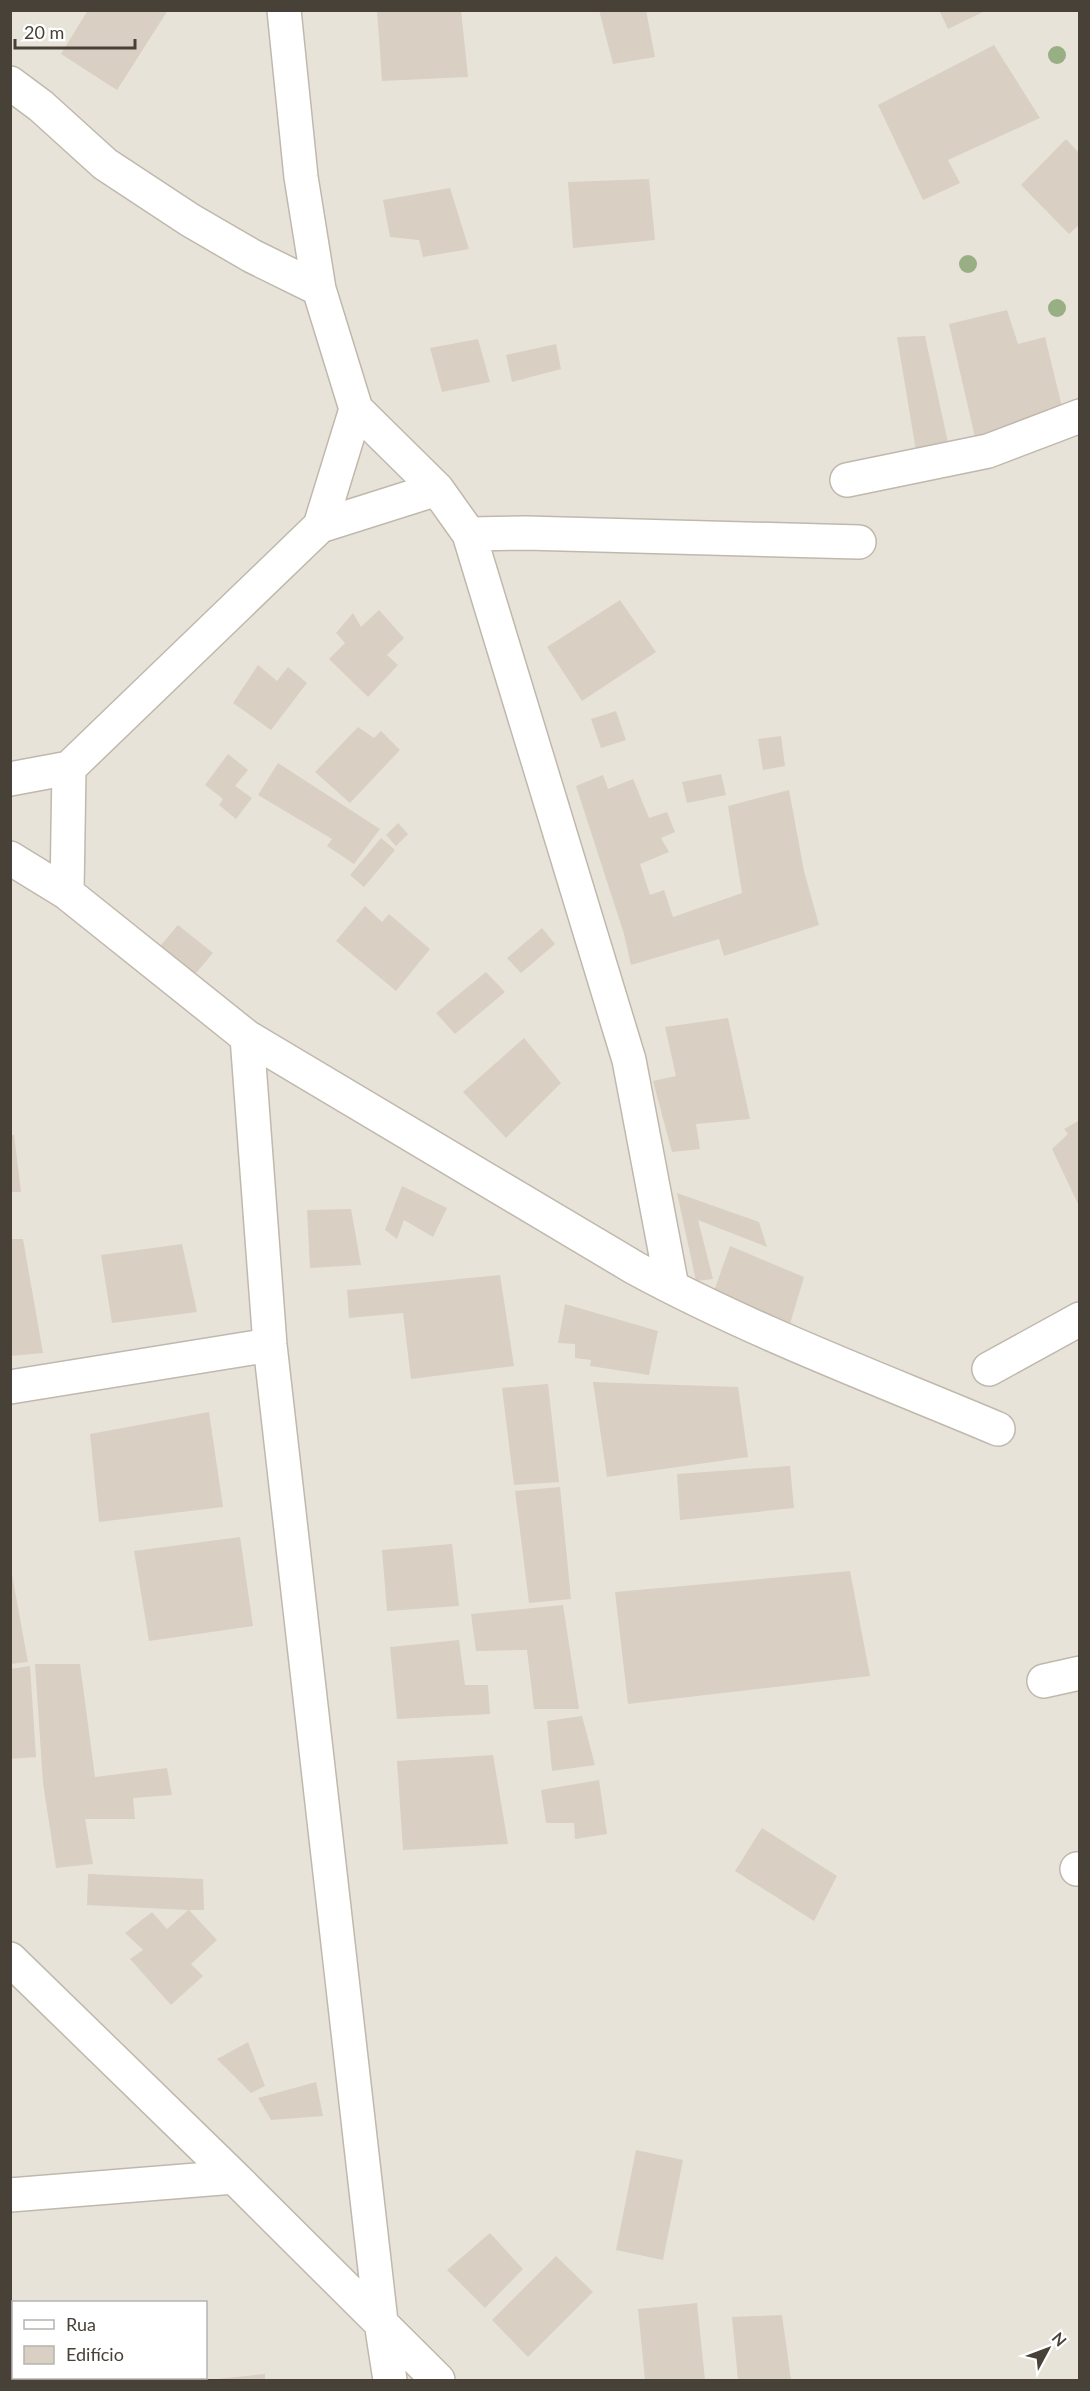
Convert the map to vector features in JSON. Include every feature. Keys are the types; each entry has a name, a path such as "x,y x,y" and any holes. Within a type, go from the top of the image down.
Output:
{"street":[{"path":"284,10 301,177 319,289 356,409 437,489 469,534 629,1060 672,1287"},
{"path":"10,83 41,106 114,170 252,256 319,289"},
{"path":"320,526 356,409"},
{"path":"847,480 987,451 1080,416"},
{"path":"10,779 69,768 320,526 437,489"},
{"path":"469,534 526,533 859,542"},
{"path":"67,893 69,768"},
{"path":"10,858 67,893 247,1037 672,1287 751,1324 999,1429"},
{"path":"247,1037 270,1345 381,2322 390,2380"},
{"path":"989,1369 1080,1319"},
{"path":"10,1387 270,1345"},
{"path":"1044,1681 1080,1673"},
{"path":"10,1959 438,2380"},
{"path":"10,2195 234,2177"}],"shaded area":[{"path":"11,11 1079,11 1079,2380 11,2380"}],"building":[{"path":"88,10 168,10 117,90 61,54"},
{"path":"377,10 461,10 468,77 382,81"},
{"path":"599,10 646,10 655,57 613,64"},
{"path":"939,10 987,10 948,29"},
{"path":"994,45 1040,118 948,160 960,183 923,200 878,105"},
{"path":"1066,139 1080,154 1080,224 1069,234 1021,185"},
{"path":"649,179 655,240 573,248 568,182"},
{"path":"450,188 469,249 423,257 419,240 390,237 383,200"},
{"path":"1007,310 1018,344 1045,337 1064,415 976,442 949,324"},
{"path":"925,336 950,452 917,457 897,337"},
{"path":"478,339 490,382 442,392 430,348"},
{"path":"556,344 561,369 512,382 506,355"},
{"path":"620,600 656,652 582,701 547,647"},
{"path":"379,610 404,638 387,655 398,665 368,697 329,659 345,643 336,633 353,613 361,627"},
{"path":"258,665 277,681 288,667 307,683 271,730 233,703"},
{"path":"616,711 626,740 601,748 591,719"},
{"path":"358,727 374,738 381,731 400,750 350,803 315,772"},
{"path":"781,736 785,766 763,770 758,739"},
{"path":"228,754 248,770 235,786 252,798 236,819 219,805 223,799 205,785"},
{"path":"278,763 380,829 354,864 327,846 332,839 258,795"},
{"path":"721,774 726,795 687,803 682,782"},
{"path":"603,775 608,789 633,779 649,818 667,812 675,832 661,838 669,852 640,864 650,895 664,890 673,917 742,893 728,806 789,790 804,871 819,925 724,956 719,939 631,965 624,934 576,786"},
{"path":"398,823 408,834 396,846 386,835"},
{"path":"381,838 395,850 364,887 350,875"},
{"path":"365,906 382,922 389,914 430,949 396,991 336,941"},
{"path":"178,925 213,953 190,980 156,951"},
{"path":"542,928 555,944 521,973 507,958"},
{"path":"486,972 505,992 455,1034 436,1013"},
{"path":"728,1018 750,1119 696,1124 700,1149 672,1152 653,1081 676,1076 665,1027"},
{"path":"524,1038 561,1083 506,1138 463,1092"},
{"path":"1080,1120 1080,1208 1052,1149 1068,1134 1064,1129"},
{"path":"10,1135 14,1135 21,1192 10,1192"},
{"path":"402,1186 447,1208 433,1237 404,1220 397,1239 385,1230"},
{"path":"677,1193 759,1222 767,1247 698,1220 713,1279 696,1281"},
{"path":"351,1209 361,1265 310,1268 307,1210"},
{"path":"10,1239 23,1239 43,1353 10,1356"},
{"path":"182,1244 197,1312 112,1323 101,1255"},
{"path":"730,1246 804,1277 790,1324 714,1291"},
{"path":"500,1275 514,1366 411,1379 403,1313 349,1318 347,1290"},
{"path":"565,1304 658,1331 649,1375 590,1366 591,1360 575,1358 575,1344 558,1343"},
{"path":"593,1382 738,1387 748,1457 607,1477"},
{"path":"548,1384 559,1482 514,1485 502,1388"},
{"path":"209,1412 223,1507 99,1522 90,1434"},
{"path":"790,1466 794,1508 680,1520 677,1474"},
{"path":"560,1487 571,1599 529,1603 515,1491"},
{"path":"240,1537 253,1626 149,1641 134,1551"},
{"path":"452,1544 459,1606 387,1611 382,1550"},
{"path":"10,1564 28,1662 10,1664"},
{"path":"850,1571 870,1676 628,1704 615,1592"},
{"path":"563,1605 579,1709 534,1709 527,1650 476,1651 471,1614"},
{"path":"459,1640 465,1685 488,1685 490,1714 397,1719 390,1647"},
{"path":"35,1664 80,1664 95,1777 167,1768 172,1795 133,1798 135,1819 85,1819 93,1864 56,1868 43,1783"},
{"path":"30,1666 36,1757 10,1759 10,1669"},
{"path":"582,1716 595,1765 552,1771 547,1721"},
{"path":"493,1755 508,1844 403,1850 397,1761"},
{"path":"599,1780 607,1834 575,1839 574,1823 546,1823 541,1790"},
{"path":"762,1828 837,1876 814,1921 735,1871"},
{"path":"88,1874 203,1879 204,1910 189,1910 217,1940 191,1964 203,1976 171,2005 130,1959 143,1950 125,1933 152,1912 167,1929 188,1910 87,1905"},
{"path":"248,2042 265,2086 251,2093 217,2059"},
{"path":"316,2082 323,2116 271,2120 258,2098"},
{"path":"636,2150 683,2160 663,2260 616,2250"},
{"path":"490,2233 523,2269 485,2308 447,2270"},
{"path":"556,2256 593,2292 528,2357 492,2320"},
{"path":"697,2303 705,2380 645,2380 638,2309"},
{"path":"782,2315 791,2380 738,2380 732,2317"},
{"path":"265,2374 265,2380 216,2380 216,2379"}]}
